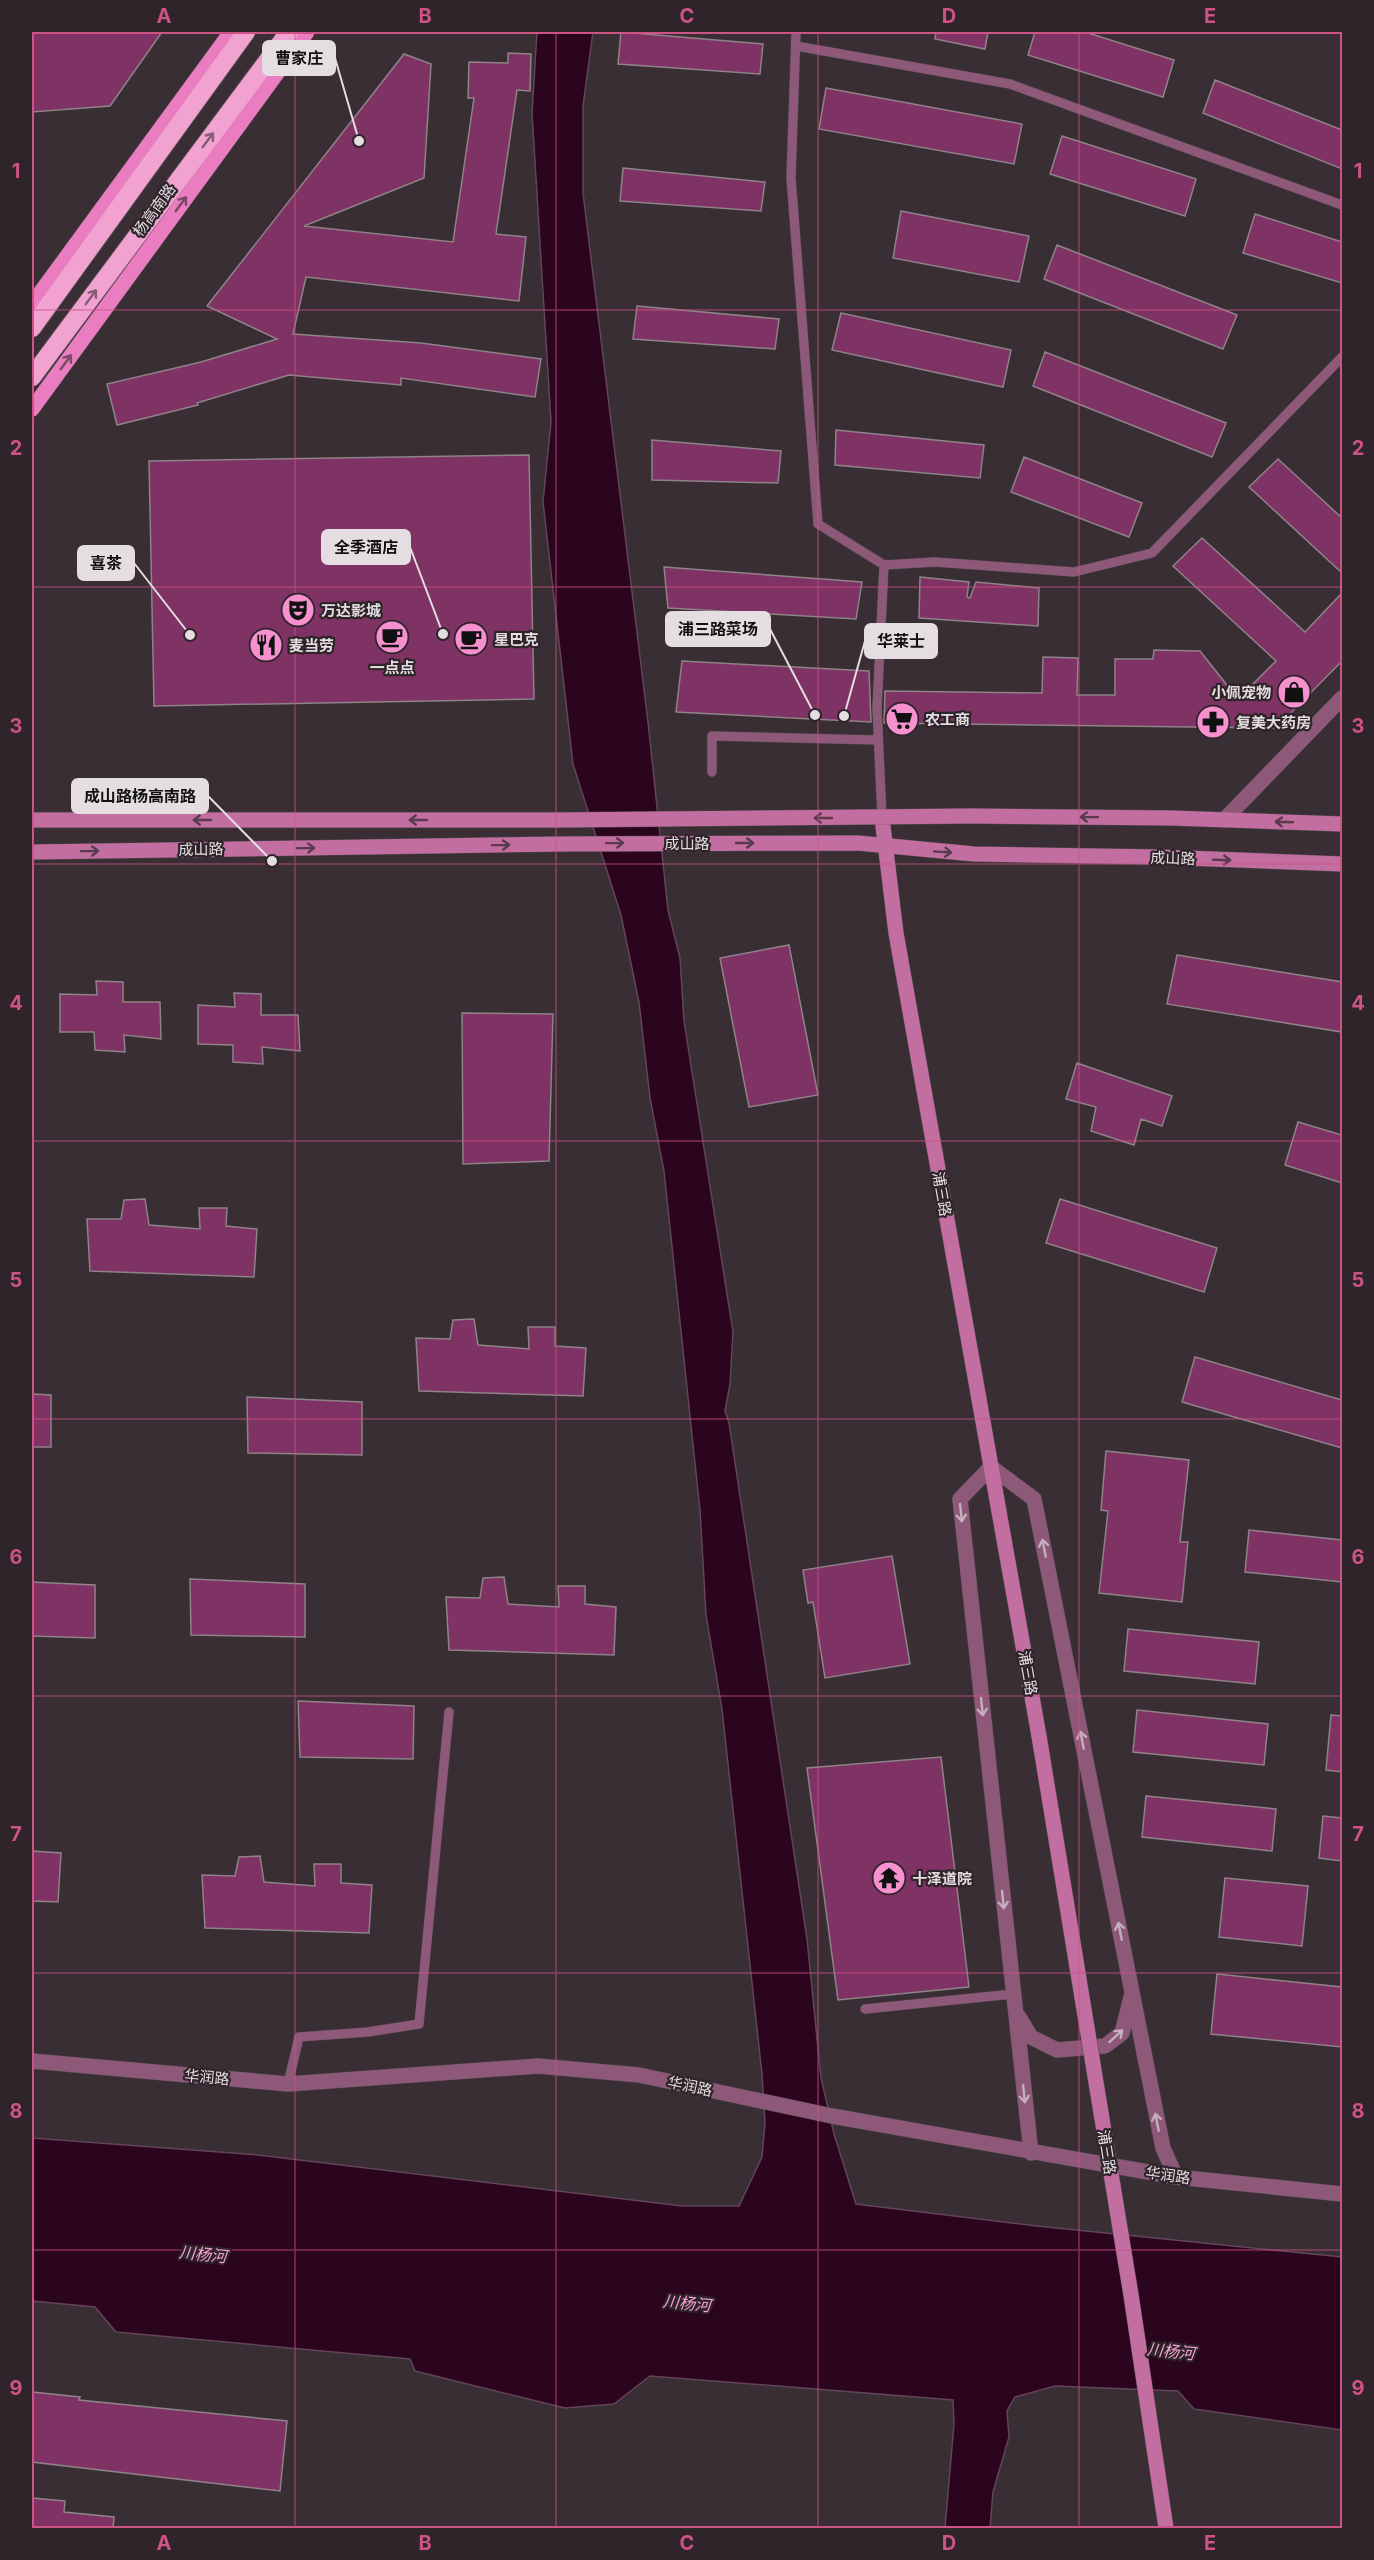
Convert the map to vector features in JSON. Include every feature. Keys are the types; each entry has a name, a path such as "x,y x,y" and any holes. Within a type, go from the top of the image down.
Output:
{"highway":[{"name":"杨高南路","path":"32,328 246,32"},
{"name":"杨高南路","path":"32,378 289,32"}],"main road":[{"path":"32,304 231,32"},
{"name":"杨高南路","path":"32,409 307,32"},
{"name":"成山路","path":"32,820 560,820 971,816 1342,824"},
{"name":"浦三路","path":"882,818 896,933 1039,1736 1131,2295 1166,2529"},
{"name":"成山路","path":"32,852 564,844 858,843 974,854 1159,857 1342,864"}],"street":[{"path":"1224,820 1342,698"},
{"path":"1031,2153 960,1498 991,1467 1034,1500 1162,2148 1176,2177"},
{"path":"1015,2012 1031,2037 1057,2050 1105,2046 1122,2033 1132,1993"},
{"name":"华润路","path":"32,2061 288,2084 538,2066 639,2075 832,2116 1031,2153 1176,2177 1342,2194"}],"lane":[{"path":"796,32 791,178 818,524 884,565 935,562 1074,572 1152,553 1342,357"},
{"path":"796,46 1010,84 1342,205"},
{"path":"882,818 878,740 878,650 882,619 884,565"},
{"path":"712,772 712,736 878,740"},
{"path":"288,2084 299,2037 368,2032 419,2024 449,1712"},
{"path":"865,2009 1013,1994"}],"water":[{"name":"川杨河","path":"537,32 593,32 583,106 583,193 648,722 668,910 680,958 684,1021 733,1332 730,1384 725,1411 729,1423 807,1939 821,2078 834,2134 856,2204 1037,2226 1342,2257 1342,2430 1194,2409 1178,2391 1055,2386 1015,2397 1007,2411 1009,2437 993,2492 990,2528 945,2528 954,2424 953,2400 650,2376 614,2404 565,2408 415,2371 410,2359 116,2332 95,2307 32,2301 32,2138 258,2155 682,2206 739,2206 762,2157 765,2123 762,2074 722,1709 706,1615 700,1510 664,1171 650,1098 639,1002 621,915 573,764 543,502 551,422 532,113"}],"building":[{"path":"32,32 162,32 110,106 32,112"},
{"path":"621,32 763,44 760,74 618,64"},
{"path":"936,32 988,32 985,49 935,39"},
{"path":"1035,32 1085,32 1174,60 1163,97 1028,55"},
{"path":"508,53 531,54 530,91 517,90 496,234 526,237 519,301 306,277 293,334 421,343 541,359 535,397 401,378 401,385 289,375 197,403 198,405 117,425 107,384 201,362 277,339 207,306 404,54 431,64 424,178 304,226 453,242 474,98 468,98 469,62 508,63"},
{"path":"1215,80 1342,130 1342,169 1203,113"},
{"path":"826,88 1022,124 1014,164 819,129"},
{"path":"1062,136 1196,179 1185,216 1050,174"},
{"path":"623,168 765,182 761,211 620,201"},
{"path":"901,211 1029,236 1019,282 893,258"},
{"path":"1255,214 1342,242 1342,283 1243,253"},
{"path":"1057,245 1237,315 1223,349 1044,279"},
{"path":"637,306 779,319 775,349 633,339"},
{"path":"841,313 1011,350 1003,387 832,350"},
{"path":"1045,352 1226,423 1212,457 1033,386"},
{"path":"836,430 984,445 980,478 835,465"},
{"path":"652,440 781,451 778,483 652,480"},
{"path":"529,455 534,699 154,706 149,461"},
{"path":"1024,457 1142,503 1129,537 1011,492"},
{"path":"1278,459 1342,518 1342,573 1249,487"},
{"path":"1202,538 1305,632 1342,593 1342,661 1276,728 884,723 885,691 1042,693 1043,657 1078,658 1077,695 1115,695 1115,659 1153,659 1154,650 1200,651 1238,699 1276,661 1173,566"},
{"path":"664,567 862,582 856,619 668,608"},
{"path":"920,577 969,582 967,597 970,598 976,582 1039,588 1038,626 919,618"},
{"path":"682,661 869,671 871,722 676,712"},
{"path":"789,945 818,1095 749,1107 720,958"},
{"path":"1177,955 1342,982 1342,1032 1167,1004"},
{"path":"96,981 123,982 123,1002 160,1002 161,1039 124,1035 125,1052 95,1050 94,1032 60,1032 60,994 97,995"},
{"path":"234,993 261,994 261,1015 298,1015 300,1051 262,1047 263,1064 233,1062 233,1045 198,1044 198,1005 235,1007"},
{"path":"462,1013 553,1014 549,1161 463,1164"},
{"path":"1077,1063 1172,1096 1162,1126 1141,1119 1134,1145 1091,1131 1096,1107 1066,1099"},
{"path":"1298,1122 1342,1135 1342,1183 1285,1165"},
{"path":"145,1199 149,1225 200,1229 199,1208 227,1208 226,1226 257,1229 254,1277 90,1271 87,1219 121,1219 124,1200"},
{"path":"1060,1199 1217,1248 1204,1292 1046,1243"},
{"path":"474,1319 478,1345 529,1349 528,1327 555,1327 555,1346 586,1348 583,1396 419,1391 416,1338 450,1339 453,1320"},
{"path":"1195,1357 1342,1400 1342,1448 1182,1402"},
{"path":"32,1394 51,1395 51,1447 32,1447"},
{"path":"247,1397 362,1402 362,1455 248,1453"},
{"path":"1106,1451 1189,1460 1180,1542 1188,1542 1182,1602 1099,1593 1108,1511 1101,1510"},
{"path":"1249,1530 1342,1540 1342,1582 1245,1572"},
{"path":"892,1556 910,1664 825,1678 813,1602 808,1603 803,1570"},
{"path":"504,1577 508,1604 559,1607 558,1586 585,1586 585,1604 616,1607 614,1655 449,1650 446,1597 480,1598 483,1578"},
{"path":"190,1579 305,1584 305,1637 191,1635"},
{"path":"32,1582 95,1585 95,1638 32,1636"},
{"path":"1128,1629 1259,1642 1255,1684 1124,1671"},
{"path":"298,1701 414,1706 413,1759 300,1757"},
{"path":"1137,1710 1268,1724 1264,1765 1133,1752"},
{"path":"1331,1715 1342,1716 1342,1772 1326,1770"},
{"name":"十泽道院","path":"941,1757 969,1987 838,2000 807,1768"},
{"path":"1146,1796 1276,1809 1272,1851 1142,1837"},
{"path":"1323,1816 1342,1818 1342,1861 1319,1858"},
{"path":"32,1851 61,1853 58,1902 32,1901"},
{"path":"260,1856 264,1882 315,1886 314,1864 341,1864 341,1883 372,1885 369,1933 205,1928 202,1875 235,1876 239,1857"},
{"path":"1225,1878 1308,1886 1302,1946 1219,1937"},
{"path":"1217,1974 1342,1987 1342,2047 1211,2034"},
{"path":"32,2392 80,2397 79,2400 287,2421 280,2491 32,2462"},
{"path":"32,2498 65,2501 64,2512 114,2517 113,2529 32,2529"}],"place":[{"name":"曹家庄","path":"359,141"},
{"name":"万达影城","path":"298,610"},
{"name":"全季酒店","path":"443,634"},
{"name":"喜茶","path":"190,635"},
{"name":"一点点","path":"392,637"},
{"name":"星巴克","path":"471,639"},
{"name":"麦当劳","path":"266,645"},
{"name":"小佩宠物","path":"1294,692"},
{"name":"浦三路菜场","path":"815,715"},
{"name":"华莱士","path":"844,716"},
{"name":"农工商","path":"902,719"},
{"name":"复美大药房","path":"1213,722"},
{"name":"成山路杨高南路","path":"272,861"},
{"name":"十泽道院","path":"889,1878"}]}
